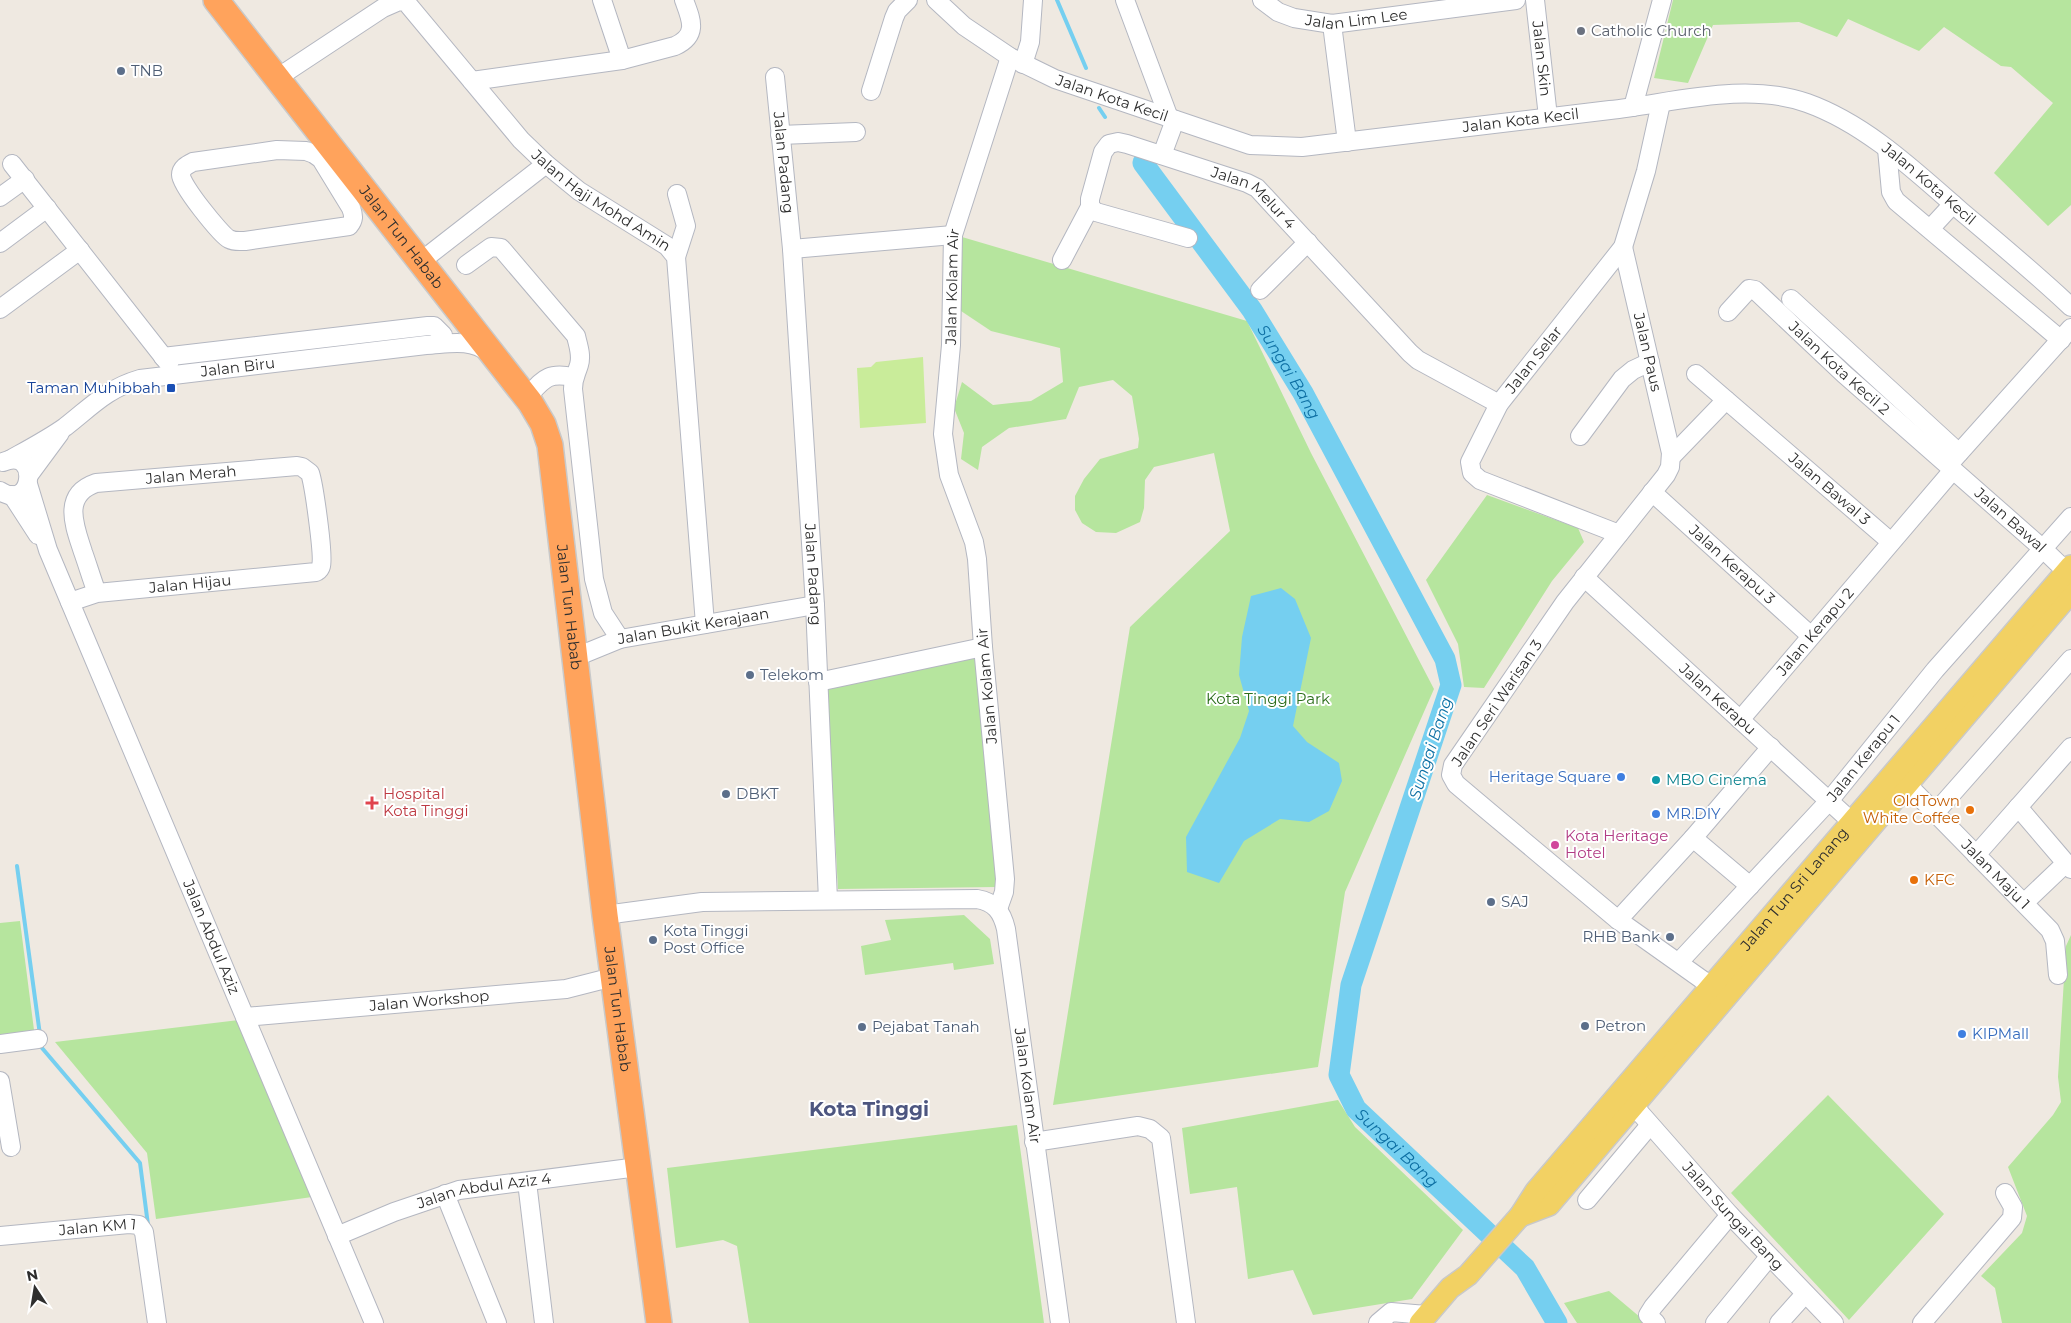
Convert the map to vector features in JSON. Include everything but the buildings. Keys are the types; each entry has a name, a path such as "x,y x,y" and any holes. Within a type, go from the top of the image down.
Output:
{"highway":[{"name":"Jalan Tun Habab","path":"216,0 277,78 350,187 420,262 527,397 543,424 550,444 576,657 604,915 659,1323"}],"main road":[{"name":"Jalan Tun Sri Lanang","path":"1520,1216 1549,1205 1634,1106 1901,778 2068,568"},
{"name":"Jalan Tun Sri Lanang","path":"1427,1320 1458,1295 1468,1275 1520,1216 1536,1191 1852,822 1901,778 2071,592"}],"street":[{"name":"Jalan Haji Mohd Amin","path":"277,78 383,8 400,0 410,5 521,140 546,164 579,191 667,246 676,257 705,624"},
{"path":"602,0 622,60"},
{"path":"472,82 622,60 682,43 688,38 692,24 684,0"},
{"path":"871,91 894,18 902,5 908,0"},
{"name":"Jalan Kota Kecil","path":"936,0 964,26 1017,61 1055,79 1250,145 1302,147 1748,92 1790,97 1834,115 1886,149 1953,204 2071,307"},
{"name":"Jalan Kolam Air","path":"1033,0 1030,42 1017,61 953,235 951,346 943,446 949,475 974,542 977,559 982,648 1005,878 1004,892 998,909 1006,929 1060,1323"},
{"path":"1125,0 1172,119 1162,155"},
{"name":"Jalan Lim Lee","path":"1262,0 1278,12 1294,18 1332,24 1390,8 1516,0"},
{"name":"Jalan Skin","path":"1534,0 1548,117"},
{"path":"1633,107 1662,0"},
{"path":"1332,24 1347,142"},
{"name":"Jalan Padang","path":"775,77 792,249 815,605 828,900"},
{"name":"Jalan Selar","path":"1619,534 1475,477 1470,468 1472,457 1500,404 1623,247 1646,171 1661,104"},
{"path":"780,135 856,132"},
{"name":"Jalan Melur 4","path":"1090,206 1090,199 1103,152 1108,144 1118,142 1247,183 1257,188 1418,360 1500,404"},
{"path":"1886,149 1891,192 1896,201 2066,334 1953,463 1891,542"},
{"path":"277,150 306,150 321,160 350,187 354,216 349,226 237,241 227,238 222,234 187,190 180,177 186,165 193,162 277,150"},
{"path":"12,164 178,374"},
{"path":"420,262 546,164"},
{"path":"0,197 25,179"},
{"path":"676,257 686,226 677,194"},
{"path":"1930,229 1953,204"},
{"path":"1062,260 1090,206 1096,212 1188,238"},
{"path":"0,243 47,208"},
{"path":"792,249 953,235"},
{"path":"1260,290 1308,242"},
{"path":"466,265 491,247 501,248 576,336 580,350 580,364 573,377 573,389 594,579 602,611 620,639"},
{"name":"Jalan Paus","path":"1623,247 1671,457"},
{"path":"0,309 80,250"},
{"name":"Jalan Kota Kecil 2","path":"1728,312 1749,289 1754,290 1844,374 1953,463"},
{"path":"1790,299 1832,337 1953,463"},
{"name":"Jalan Biru","path":"426,345 459,324 460,312"},
{"path":"163,356 428,326 434,326 443,335"},
{"name":"Jalan Biru","path":"5,461 65,427 92,404 127,383 140,379 426,345 468,343 480,346 498,361"},
{"path":"1580,436 1622,379 1633,370 1650,362"},
{"path":"527,397 546,377 558,374 573,377"},
{"name":"Jalan Bawal 3","path":"1696,374 1891,542"},
{"path":"1671,457 1726,400"},
{"name":"Jalan Biru","path":"6,493 22,492 65,427"},
{"name":"Jalan Seri Warisan 3","path":"1671,457 1668,471 1584,577 1453,765 1451,775 1456,784 1481,806 1618,920 1711,986"},
{"path":"5,461 21,462 25,466 48,550"},
{"name":"Jalan Bawal","path":"1953,463 2042,548 2068,568"},
{"name":"Jalan Merah","path":"97,593 73,523 73,508 78,496 86,487 96,483 302,466 310,473 312,478 318,517 321,566 319,570 312,574"},
{"name":"Jalan Kerapu 3","path":"1652,492 1811,636"},
{"path":"6,493 48,550"},
{"name":"Jalan Kerapu 1","path":"1679,962 1829,801 1935,670 2071,517"},
{"name":"Jalan Kerapu 2","path":"1740,720 1891,542"},
{"name":"Jalan Abdul Aziz","path":"48,550 374,1323"},
{"name":"Jalan Hijau","path":"70,602 97,593 312,574"},
{"name":"Jalan Kerapu","path":"1584,577 1852,822"},
{"name":"Jalan Bukit Kerajaan","path":"576,657 620,639 815,605"},
{"path":"818,682 982,648"},
{"path":"1935,812 2071,659"},
{"path":"1618,920 1693,838 1771,747"},
{"path":"1976,855 2071,747"},
{"name":"Jalan Maju 1","path":"1901,778 2024,903 2054,937 2058,975"},
{"path":"2018,807 2068,866 2024,903"},
{"path":"1693,838 1750,886"},
{"path":"604,915 702,902 828,900 977,899 986,901 998,909"},
{"name":"Jalan Workshop","path":"244,1017 566,989 613,977"},
{"path":"0,1044 38,1039"},
{"path":"0,1081 11,1147"},
{"name":"Jalan Sungai Bang","path":"1634,1106 1730,1215 1834,1323"},
{"path":"1587,1200 1650,1125"},
{"path":"1034,1142 1138,1126 1150,1129 1161,1138 1186,1323"},
{"name":"Jalan Abdul Aziz 4","path":"337,1236 394,1212 459,1190 638,1167"},
{"path":"527,1182 544,1323"},
{"path":"1922,1323 2012,1218 2014,1207 2005,1193"},
{"path":"445,1194 497,1323"},
{"path":"1654,1315 1730,1215"},
{"name":"Jalan KM 1","path":"0,1236 129,1224 139,1226 144,1232 156,1315"},
{"path":"1715,1323 1769,1257"},
{"path":"1779,1323 1805,1294"},
{"path":"1378,1323 1391,1312 1427,1320"}],"green space":[{"path":"1673,0 2071,0 2071,205 2048,226 1994,173 2053,103 2011,67 2001,66 1944,27 1919,51 1848,19 1837,37 1799,22 1713,25 1688,83 1654,78"},
{"name":"Kota Tinggi Park","path":"962,237 1247,321 1311,453 1434,689 1345,892 1318,1067 1053,1105 1130,627 1230,531 1214,453 1154,467 1145,480 1144,508 1140,522 1116,533 1096,532 1082,523 1075,510 1075,496 1084,479 1100,459 1138,448 1139,439 1132,396 1113,380 1079,387 1066,419 1009,428 982,447 978,470 961,459 964,433 954,408 962,382 993,405 1031,401 1063,382 1060,348 991,331 961,311"},
{"path":"923,357 926,423 860,428 857,368 871,367 876,362"},
{"path":"1487,495 1578,528 1584,542 1552,581 1484,688 1464,687 1458,644 1426,580"},
{"path":"972,655 980,661 996,887 838,889 827,687"},
{"path":"964,915 990,939 994,964 954,970 953,963 865,975 861,946 891,940 885,920"},
{"path":"20,921 34,1030 0,1035 0,923"},
{"path":"2071,935 2071,1323 2002,1323 1995,1288 1981,1276 2022,1233 2027,1216 2008,1167 2053,1115 2061,1102 2058,1077 2066,946"},
{"path":"239,1020 312,1197 156,1219 147,1153 55,1042"},
{"path":"1828,1095 1944,1214 1849,1320 1731,1193"},
{"path":"1338,1100 1355,1127 1463,1230 1412,1299 1313,1315 1293,1270 1248,1279 1237,1187 1190,1194 1182,1128"},
{"path":"1017,1125 1044,1323 749,1323 737,1246 723,1240 676,1248 667,1168"},
{"path":"1609,1291 1647,1323 1577,1323 1564,1303"}],"water":[{"path":"1281,588 1295,599 1311,638 1293,726 1307,742 1339,763 1342,781 1329,811 1309,822 1280,819 1244,841 1219,883 1187,872 1186,837 1240,738 1249,711 1239,675 1242,637 1251,596"}],"waterway":[{"name":"Sungai Bang","path":"1057,0 1086,68"},
{"name":"Sungai Bang","path":"1099,108 1105,117"},
{"name":"Sungai Bang","path":"1143,163 1252,310 1303,393 1445,659 1451,685 1351,985 1339,1075 1356,1109 1525,1268 1557,1323"},
{"path":"17,866 40,1035"},
{"path":"41,1042 42,1048 140,1163 148,1225"}],"place":[{"name":"Catholic Church","path":"1581,31"},
{"name":"TNB","path":"121,71"},
{"name":"Taman Muhibbah","path":"171,388"},
{"name":"Telekom","path":"750,675"},
{"name":"Heritage Square","path":"1621,777"},
{"name":"MBO Cinema","path":"1656,780"},
{"name":"DBKT","path":"726,794"},
{"name":"Hospital Kota Tinggi","path":"372,803"},
{"name":"OldTown White Coffee","path":"1970,810"},
{"name":"MR.DIY","path":"1656,814"},
{"name":"Kota Heritage Hotel","path":"1555,845"},
{"name":"KFC","path":"1914,880"},
{"name":"SAJ","path":"1491,902"},
{"name":"RHB Bank","path":"1670,937"},
{"name":"Kota Tinggi Post Office","path":"653,940"},
{"name":"Petron","path":"1585,1026"},
{"name":"Pejabat Tanah","path":"862,1027"},
{"name":"KIPMall","path":"1962,1034"}],"district":[{"name":"Kota Tinggi","path":"869,1109"}]}
